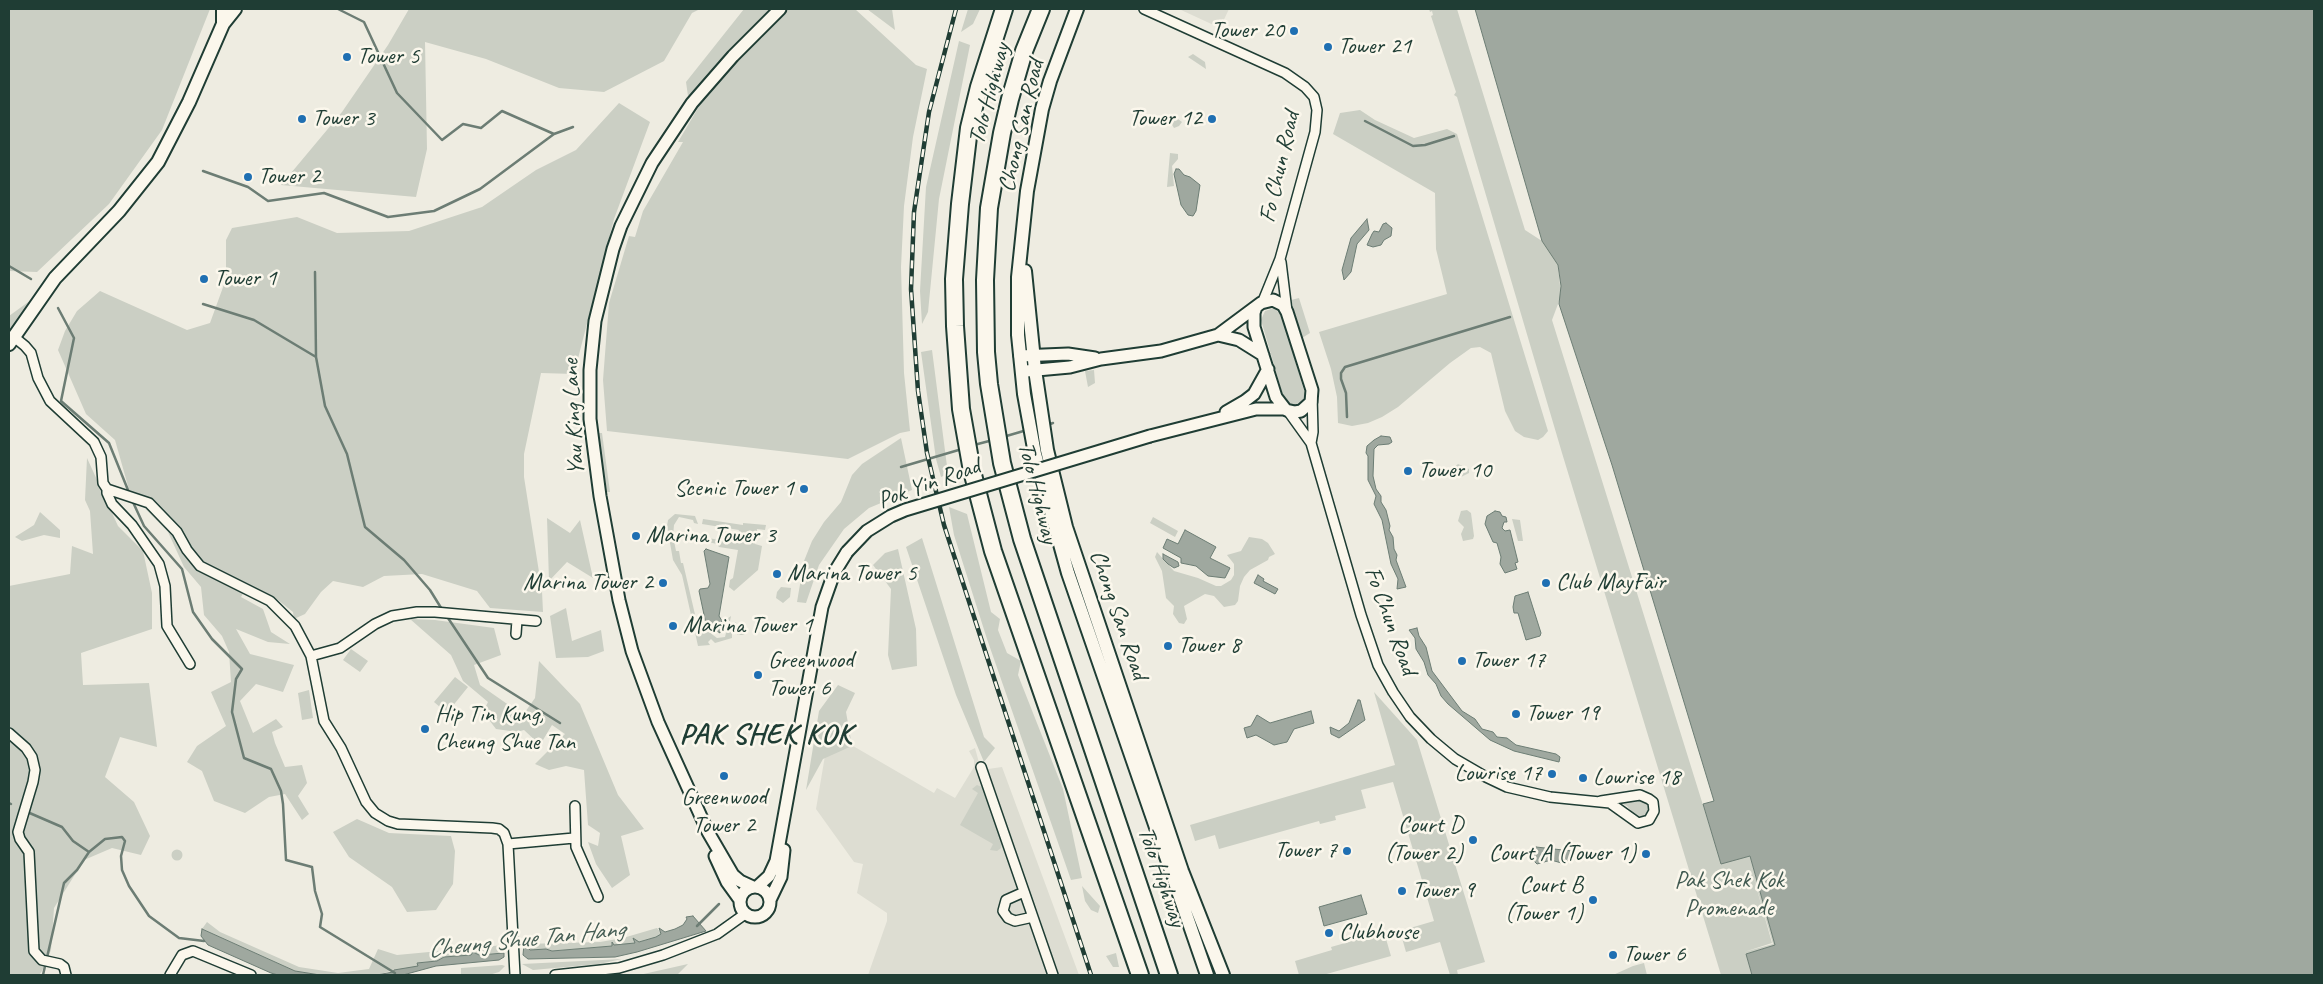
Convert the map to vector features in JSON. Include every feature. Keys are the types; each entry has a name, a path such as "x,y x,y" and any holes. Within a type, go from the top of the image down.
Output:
{"highway":[{"name":"Tolo Highway","path":"1004,9 984,68 969,128 960,204 954,288 956,353 961,408 972,471 993,551 1140,975"},
{"name":"Tolo Highway","path":"1041,9 1024,51 1010,99 989,208 985,318 986,352 992,404 1008,490 1034,577 1169,975"}],"main road":[{"path":"223,9 223,24"},
{"path":"11,341 55,278 119,211 158,162 189,102 223,24 235,9"},
{"name":"Chong San Road","path":"1077,9 1050,81 1035,142 1027,191 1022,256 1018,277 1020,356 1025,401 1079,568 1182,871 1223,975"},
{"name":"Chong San Road","path":"1022,256 1039,399 1041,452 1068,573 1207,975"}],"street":[{"name":"Yau King Lane","path":"740,900 722,872 708,832 651,704 632,652 619,600 600,496 590,419 592,345 600,297 612,249 652,162 692,103 733,56 780,9"},
{"name":"Fo Chun Road","path":"1144,9 1285,72 1305,87 1314,97 1317,110 1315,132 1280,259 1260,304 1254,313 1254,327 1276,397 1312,443"},
{"name":"Fo Chun Road","path":"1280,259 1287,312 1312,390 1312,443 1361,615 1378,665 1393,692 1410,717 1431,739 1455,758 1507,787 1559,798 1601,801 1640,795 1653,802 1654,811 1649,820 1638,823 1615,806 1601,801"},
{"path":"1021,371 1070,367 1101,359 1162,351 1218,335 1260,304 1276,301 1283,305 1287,312"},
{"path":"1218,335 1239,340 1263,355"},
{"path":"11,341 25,346 31,353 38,378 50,401 64,416 85,431 96,445 101,457 103,484 107,489 148,503 173,527 187,550 200,566 265,598 279,609 303,637 311,656 324,721 341,748 366,802 375,813 388,821 398,824 499,829 506,836 516,975"},
{"path":"1020,356 1068,354 1101,359"},
{"name":"Pok Yin Road","path":"1208,420 1250,398 1261,384 1268,369"},
{"path":"1287,410 1298,412 1306,408 1311,402 1312,390"},
{"name":"Pok Yin Road","path":"755,887 767,879 774,866 786,814 822,607 832,578 847,552 867,532 891,516 905,510 1150,436 1256,409 1287,410"},
{"path":"107,489 112,504 132,525 159,564 165,586 167,626 190,664"},
{"path":"311,656 340,648 375,624 392,616 417,612 536,621"},
{"path":"516,634 517,620"},
{"path":"9,733 32,757 35,770 34,782 18,832 20,839 30,852 33,946 36,955 42,960 64,967 66,975"},
{"path":"981,767 1053,975"},
{"path":"574,806 574,838 576,847 598,897"},
{"name":"Pok Yin Road","path":"770,900 781,877 786,814"},
{"name":"Yau King Lane","path":"708,832 733,875 740,882 755,887"},
{"path":"508,844 574,838"},
{"path":"755,887 767,893 770,900 770,908 762,916 755,918 745,914 741,908 740,900 743,893 755,887"},
{"path":"1024,892 1006,900 1003,912 1008,918 1015,921 1033,917"},
{"path":"555,975 619,968 663,955 717,934 745,914"},
{"path":"170,975 182,956 193,951 251,975"}],"shaded area":[{"path":"1179,9 1229,9 1220,28"},
{"path":"1475,9 2314,9 2314,975 1752,975 1746,954 1775,945 1750,856 1721,864 1703,804 1714,801 1612,465 1559,304 1561,286 1558,265 1542,241"},
{"path":"1176,169 1179,169 1184,175 1200,185 1196,211 1193,216 1188,215 1181,205 1174,174"},
{"path":"1367,219 1369,230 1357,244 1351,272 1344,280 1342,270 1351,238"},
{"path":"1386,223 1392,228 1391,236 1384,240 1381,245 1373,247 1367,245 1374,231 1379,232 1383,224"},
{"path":"1381,436 1390,437 1392,442 1378,445 1374,449 1373,476 1376,489 1381,496 1381,502 1386,510 1390,526 1389,530 1393,537 1394,549 1397,555 1396,560 1406,587 1397,589 1398,579 1391,564 1382,520 1374,504 1376,496 1368,480 1367,446"},
{"path":"1495,511 1500,512 1502,516 1506,517 1507,522 1504,522 1502,528 1505,531 1510,530 1518,562 1515,563 1517,569 1505,573 1500,564 1501,557 1497,543 1493,542 1485,524 1487,516"},
{"path":"1185,530 1216,547 1210,558 1230,568 1225,578 1208,576 1196,566 1181,563 1181,558 1163,548 1167,539 1178,544"},
{"path":"706,549 729,557 719,616 722,621 720,633 706,624 699,591 700,589 708,588 710,584 704,551"},
{"path":"1163,554 1178,562 1179,566 1174,568 1168,564 1163,559"},
{"path":"1258,575 1264,579 1263,581 1278,589 1275,594 1254,583"},
{"path":"1528,592 1541,633 1540,636 1526,640 1518,613 1514,613 1513,607 1515,596"},
{"path":"1417,628 1419,636 1426,647 1432,671 1462,711 1475,719 1482,729 1493,732 1497,737 1507,738 1516,745 1556,754 1560,757 1559,762 1514,751 1490,740 1448,704 1428,675 1424,662 1416,649 1415,638 1409,630"},
{"path":"1358,700 1360,700 1365,720 1339,738 1331,734 1330,727 1339,731 1349,723"},
{"path":"1311,711 1314,723 1294,729 1287,742 1274,745 1256,735 1247,738 1244,728 1251,726 1257,715 1270,723"},
{"path":"829,732 934,793 937,788 955,798 974,767 974,760 969,751 975,748 981,770 1002,767 1079,975 868,975 887,921 887,913 857,893 863,864 854,862 816,809"},
{"path":"1536,847 1572,851 1569,861 1565,864 1551,860 1537,864 1533,860"},
{"path":"1361,895 1367,914 1324,926 1319,907"},
{"path":"693,916 706,931 637,952 615,957 528,959 523,955 524,944 530,950 546,949 552,951 612,946 612,942 614,945 635,943 633,938 639,942 656,937 661,934 659,928 665,932 675,929 683,925 687,919 686,917"},
{"path":"202,929 295,971 320,975 278,975 271,973 208,945 201,936"},
{"path":"473,952 479,955 504,953 504,957 499,960 436,966 403,975 377,975 418,966 417,963 437,961 444,957 471,955"}],"green space":[{"path":"9,9 210,9 162,130 109,204 37,272 9,271"},
{"path":"409,9 700,9 692,13 664,61 604,92 559,88 486,59 425,42 427,149 416,197 281,185 342,112 388,45"},
{"path":"744,9 774,9 688,96 686,82"},
{"path":"789,9 855,9 916,65 927,69 913,137 904,206 901,267 904,373 910,431 900,433 848,459 607,431 603,380 609,303 629,236 635,237 643,211 683,142 678,142 701,103 748,46 762,38 769,23"},
{"path":"867,9 892,9 895,30"},
{"path":"968,9 980,9 973,24 961,32"},
{"name":"Pak Shek Kok Promenade","path":"1429,9 1457,9 1525,230 1542,241 1558,265 1561,296 1552,320 1721,863 1750,856 1775,945 1746,954 1752,975 1721,975 1562,453 1457,97 1454,95 1456,92 1431,16 1433,15 1432,11 1430,12"},
{"path":"959,41 970,45 939,199 928,312 922,324 920,291 926,187"},
{"path":"1193,54 1205,62 1206,69 1188,57"},
{"path":"619,103 650,122 614,219 574,374 541,373 524,454 524,477 542,591 543,612 490,608 477,591 422,574 384,576 363,587 333,581 321,592 305,614 294,619 293,612 278,600 248,585 241,597 263,609 271,632 290,644 268,642 236,629 250,654 294,665 283,692 256,684 240,701 253,733 276,719 283,727 272,732 275,743 285,767 302,765 307,783 298,796 309,814 302,820 285,794 269,797 245,813 214,801 202,771 187,762 197,746 226,726 211,692 231,682 229,652 222,636 204,615 201,587 184,567 168,532 130,493 115,440 86,414 58,350 65,331 77,311 100,291 187,330 210,323 226,279 226,240 232,228 297,217 337,233 409,231 482,207 536,170 576,150"},
{"path":"1360,110 1375,120 1414,138 1447,129 1457,134 1548,431 1538,440 1524,437 1515,431 1505,411 1491,353 1480,347 1471,348 1450,363 1398,407 1382,417 1368,423 1352,426 1338,423 1337,397 1331,369 1319,332 1447,294 1436,249 1435,193 1333,134 1340,113"},
{"path":"1171,114 1182,122 1179,126 1174,128 1168,118"},
{"path":"1170,153 1178,154 1178,159 1172,166 1174,186 1167,187"},
{"path":"1299,298 1310,333 1302,338 1291,300"},
{"path":"31,300 19,322 9,337 9,316"},
{"path":"1274,308 1282,316 1305,394 1303,401 1297,405 1289,405 1284,399 1261,320 1265,311"},
{"path":"932,350 948,474 941,477 936,459 921,352"},
{"path":"1094,370 1095,383 1088,387 1085,371"},
{"path":"598,433 602,433 610,492 607,492"},
{"path":"901,438 912,490 869,508 844,529 819,565 806,603 797,602 804,561 812,541 824,522 841,502 852,475 862,464"},
{"path":"87,458 118,526 143,551 152,593 152,629 81,653 83,685 149,683 157,747 120,737 105,777 134,802 150,836 141,855 112,848 84,860 54,908 51,950 42,971 39,975 9,975 9,586 70,574 72,546 93,554 90,511 85,500"},
{"path":"1458,464 1469,469 1469,473 1461,477 1454,474 1449,478 1448,473"},
{"path":"949,507 967,514 991,612 1000,619 998,630 1007,653 1021,661 1018,675 1063,789 1082,878 1071,880 987,639 954,535"},
{"path":"1467,510 1471,513 1474,536 1473,539 1463,541 1461,534 1464,527 1458,521 1461,511"},
{"path":"40,512 60,530 60,538 44,535 22,541 15,537 34,525"},
{"path":"675,514 695,516 698,524 694,523 693,520 679,517 674,525 673,536 676,551 679,551 681,563 683,563 697,623 717,638 725,637 729,621 727,619 731,616 730,621 733,624 736,622 737,627 745,628 747,631 744,635 737,635 737,631 732,632 732,638 715,643 711,639 708,642 710,645 698,646 682,575 673,560 667,526 668,520"},
{"path":"1153,517 1178,531 1175,537 1150,523"},
{"path":"547,518 570,533 580,520 593,578 567,562 549,581"},
{"path":"703,519 743,525 743,523 766,525 765,530 757,529 755,544 762,546 758,570 734,591 729,587 730,580 733,578 738,550 719,547 717,544 708,542 708,538 731,542 737,537 739,530 702,524"},
{"path":"1512,519 1520,520 1523,541 1518,541"},
{"path":"1249,537 1262,539 1268,543 1275,554 1250,570 1244,577 1240,586 1238,601 1235,605 1224,607 1214,596 1205,594 1184,606 1187,619 1184,624 1179,623 1173,614 1174,606 1166,598 1162,571 1155,557 1157,552 1174,571 1216,586 1221,586 1231,580 1234,575 1234,564 1227,555 1241,551"},
{"path":"922,538 984,737 995,748 984,762 956,695 906,547"},
{"path":"898,549 916,629 917,666 892,670 888,655 891,589 873,565 885,553"},
{"path":"781,587 791,588 790,597 783,603 776,598 777,592"},
{"path":"566,608 572,641 601,630 604,651 588,657 556,658 550,616"},
{"path":"410,619 435,620 494,628 501,655 474,665 480,685 523,715 535,698 539,661 580,704 618,795 644,829 621,836 630,875 612,888 596,864 588,842 598,846 600,833 588,825 584,770 566,766 549,770 535,764 565,734 552,725 540,745 524,730 517,732 496,729 483,712 488,702 463,681 451,655"},
{"path":"351,649 368,661 360,672 343,660"},
{"path":"455,677 468,687 447,713 434,702"},
{"path":"838,685 855,693 846,712 852,746 823,759 806,790 819,711"},
{"path":"309,690 313,718 302,720 298,693"},
{"path":"1374,692 1417,740 1485,962 1457,970 1458,975 1450,975 1440,942 1406,952 1400,931 1434,921 1393,782 1361,790 1366,808 1335,816 1336,820 1320,824 1319,821 1219,849 1215,835 1195,841 1190,825 1395,765"},
{"path":"977,785 984,788 1002,843 1001,848 997,851 990,850 993,844 960,825 978,793 972,789"},
{"path":"1637,799 1646,801 1648,804 1648,812 1643,817 1637,818 1627,806 1616,801"},
{"path":"357,819 389,833 451,836 455,851 453,884 436,910 407,912 392,887 349,857 333,832"},
{"path":"177,849 183,855 177,861 171,855"},
{"path":"1082,886 1100,906 1098,913 1091,910 1085,901"},
{"path":"207,922 220,932 299,967 338,973 369,969 378,949 397,955 504,945 505,952 479,955 473,952 471,955 444,957 437,961 417,963 419,967 394,970 377,975 320,975 295,971 202,929"},
{"path":"657,928 661,933 660,936 636,943 612,946 552,951 546,949 530,950 524,944 600,942 623,938"},
{"path":"1384,932 1391,956 1323,975 1299,975 1295,961 1332,950 1331,947"},
{"path":"1116,953 1119,967 1113,967 1106,956"},
{"path":"622,959 599,964 533,970 522,964"},
{"path":"1644,963 1647,975 1613,975 1633,966"},
{"path":"688,964 677,975 639,975"},
{"path":"505,966 499,972 489,975 461,975 461,968"}],"pier":[{"path":"1749,861 1773,944 1744,952 1772,943"}],"waterway":[{"path":"338,9 364,22 397,93 442,140 463,124 481,128 502,111 554,134 573,127"},
{"path":"1365,121 1413,146 1425,145 1454,136"},
{"path":"203,171 248,187 268,201 324,193 388,217 434,211 480,189 554,134"},
{"path":"9,266 31,279"},
{"path":"315,272 316,357 325,406 347,454 365,527 404,560 430,590 443,611"},
{"path":"203,304 254,320 316,357"},
{"name":"Cheung Shue Tan Hang","path":"58,308 74,338 61,401 109,443 130,495"},
{"path":"1347,417 1346,393 1341,379 1341,373 1345,367 1510,317"},
{"path":"1047,425 1053,423"},
{"path":"1003,437 1027,430"},
{"path":"974,445 993,440"},
{"path":"901,467 962,449"},
{"name":"Cheung Shue Tan Hang","path":"132,500 144,526 182,569 193,612 212,639 242,669 236,679 232,712 244,758 271,769 281,791 286,860 312,867 315,891 322,914 320,927 395,973"},
{"path":"446,615 488,678 560,723"},
{"path":"25,811 62,827 73,841 89,852"},
{"path":"43,975 64,883 77,870 89,852 105,839 122,837 125,841 121,856 122,870 129,886 149,916 179,938 204,941"},
{"name":"Cheung Shue Tan Hang","path":"697,926 719,904"}],"railway":[{"path":"956,9 929,112 914,212 911,289 918,391 927,453 944,525 1091,975"}],"place":[{"name":"Tower 20","path":"1294,31"},
{"name":"Tower 21","path":"1328,47"},
{"name":"Tower 5","path":"347,57"},
{"name":"Tower 3","path":"302,119"},
{"name":"Tower 12","path":"1212,119"},
{"name":"Tower 2","path":"248,177"},
{"name":"Tower 1","path":"204,279"},
{"name":"Tower 10","path":"1408,471"},
{"name":"Scenic Tower 1","path":"804,489"},
{"name":"Marina Tower 3","path":"636,536"},
{"name":"Marina Tower 5","path":"777,574"},
{"name":"Marina Tower 2","path":"663,583"},
{"name":"Club MayFair","path":"1546,583"},
{"name":"Marina Tower 1","path":"673,626"},
{"name":"Tower 8","path":"1168,646"},
{"name":"Tower 17","path":"1462,661"},
{"name":"Greenwood Tower 6","path":"758,675"},
{"name":"Tower 19","path":"1516,714"},
{"name":"Hip Tin Kung, Cheung Shue Tan","path":"425,729"},
{"name":"Lowrise 17","path":"1552,774"},
{"name":"Greenwood Tower 2","path":"724,776"},
{"name":"Lowrise 18","path":"1583,778"},
{"name":"Court D (Tower 2)","path":"1473,840"},
{"name":"Tower 7","path":"1347,851"},
{"name":"Court A (Tower 1)","path":"1646,854"},
{"name":"Tower 9","path":"1402,891"},
{"name":"Court B (Tower 1)","path":"1593,900"},
{"name":"Clubhouse","path":"1329,933"},
{"name":"Tower 6","path":"1613,955"}],"district":[{"name":"PAK SHEK KOK","path":"766,735"}]}
